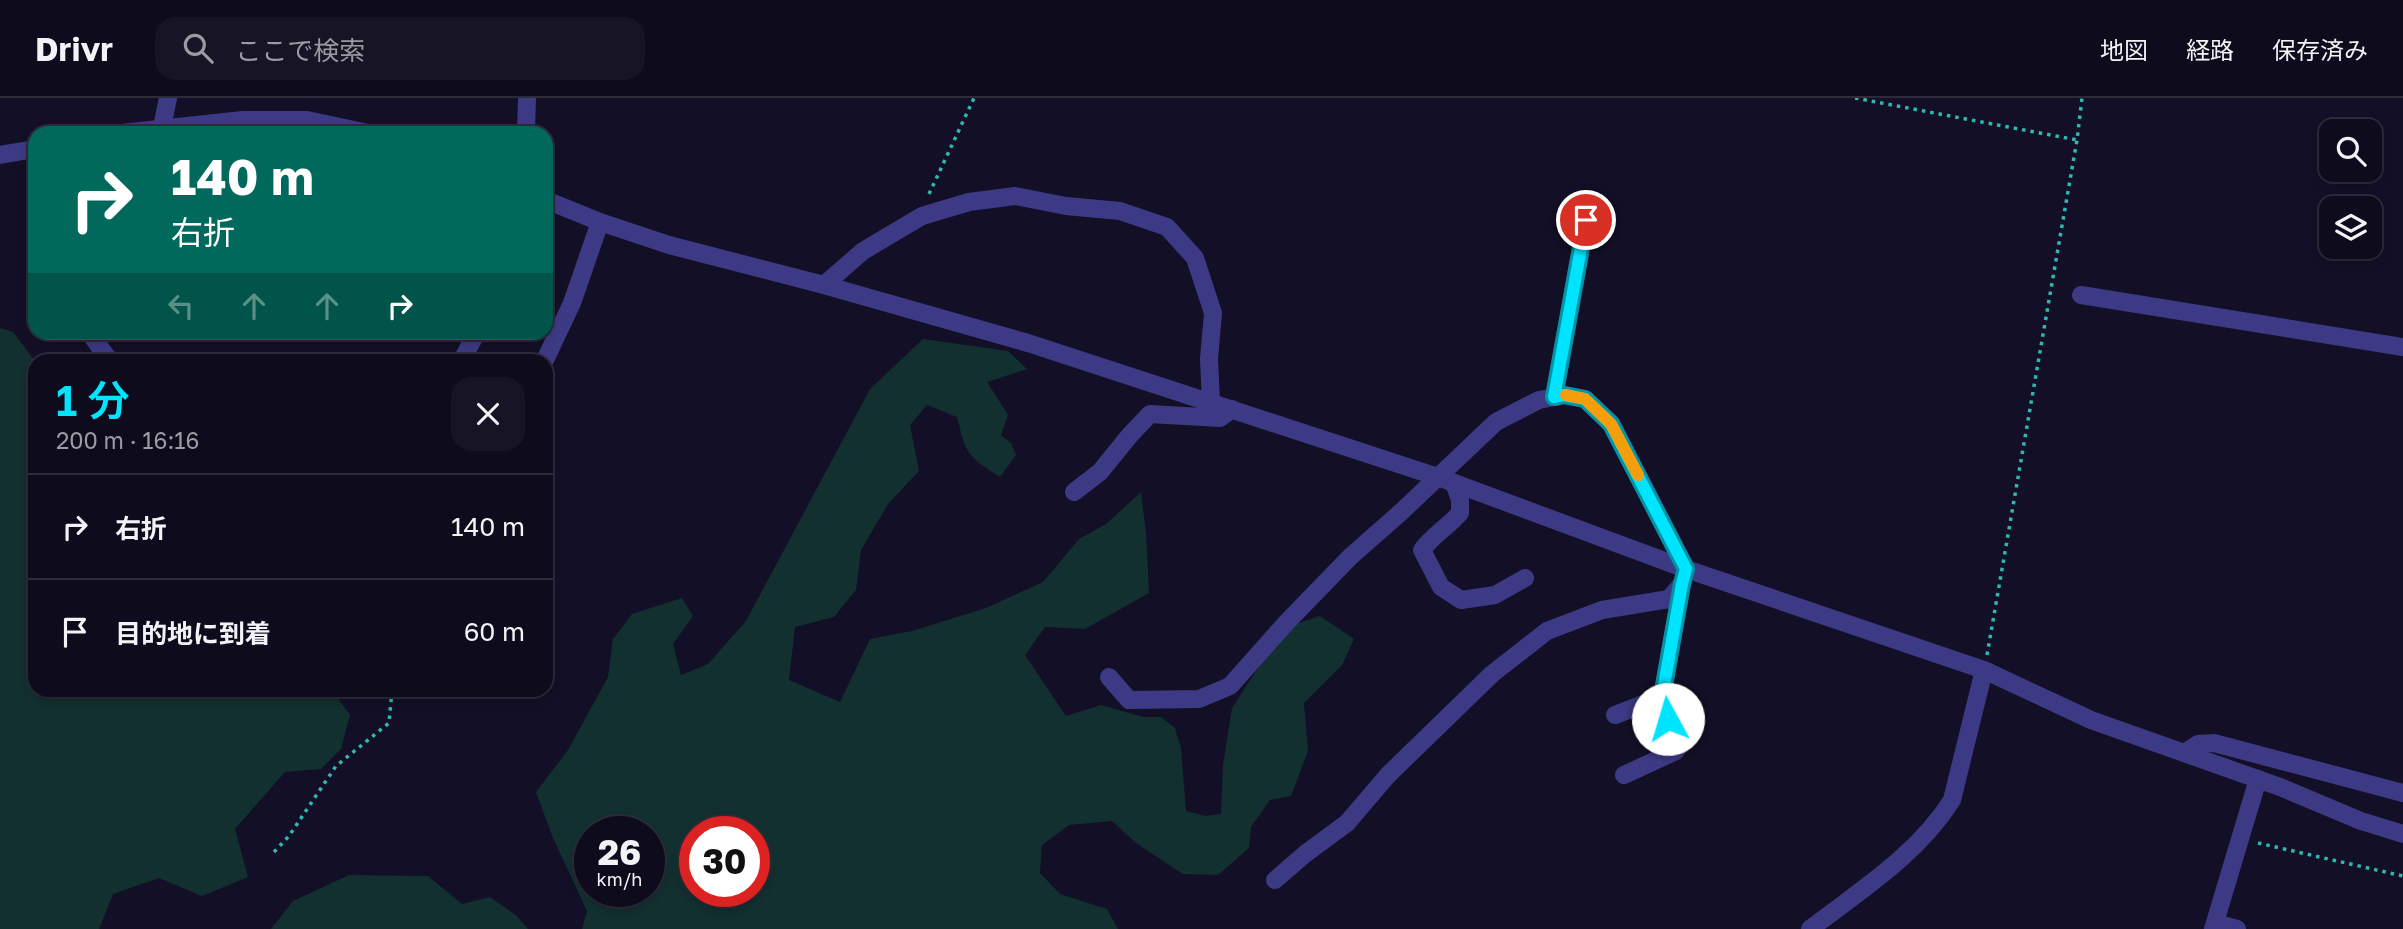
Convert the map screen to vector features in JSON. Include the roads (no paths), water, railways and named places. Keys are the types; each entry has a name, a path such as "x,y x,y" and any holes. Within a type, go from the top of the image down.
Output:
{"street":[{"path":"162,126 168,98"},
{"path":"526,126 527,98"},
{"path":"174,126 243,120 307,120 335,126"},
{"path":"0,155 28,150"},
{"path":"824,285 863,251 920,217 969,202 1015,196 1066,206 1120,211 1167,227 1195,258 1213,313 1209,359 1211,402"},
{"path":"553,204 669,245 824,285 1028,343 1446,480 1684,576 1984,670 2091,720 2258,779 2361,821 2403,834"},
{"path":"1554,397 1586,220"},
{"path":"548,354 572,303 600,222"},
{"path":"2081,295 2403,347"},
{"path":"1109,677 1129,699 1199,699 1230,686 1350,557 1446,480 1496,422 1539,400 1564,395 1585,399 1611,424 1684,576 1662,697 1676,751 1624,775"},
{"path":"1074,492 1100,472 1150,414 1220,418 1232,409"},
{"path":"1446,480 1460,500 1460,513 1433,536 1422,550 1441,587 1461,600 1494,595 1525,578"},
{"path":"1275,880 1347,823 1388,775 1492,674 1547,631 1602,610 1669,599 1684,576"},
{"path":"1810,929 1893,866 1940,818 1952,800 1984,670"},
{"path":"1615,715 1662,697"},
{"path":"2184,753 2198,744 2214,743 2403,793"},
{"path":"2237,929 2214,926 2258,779"}]}
